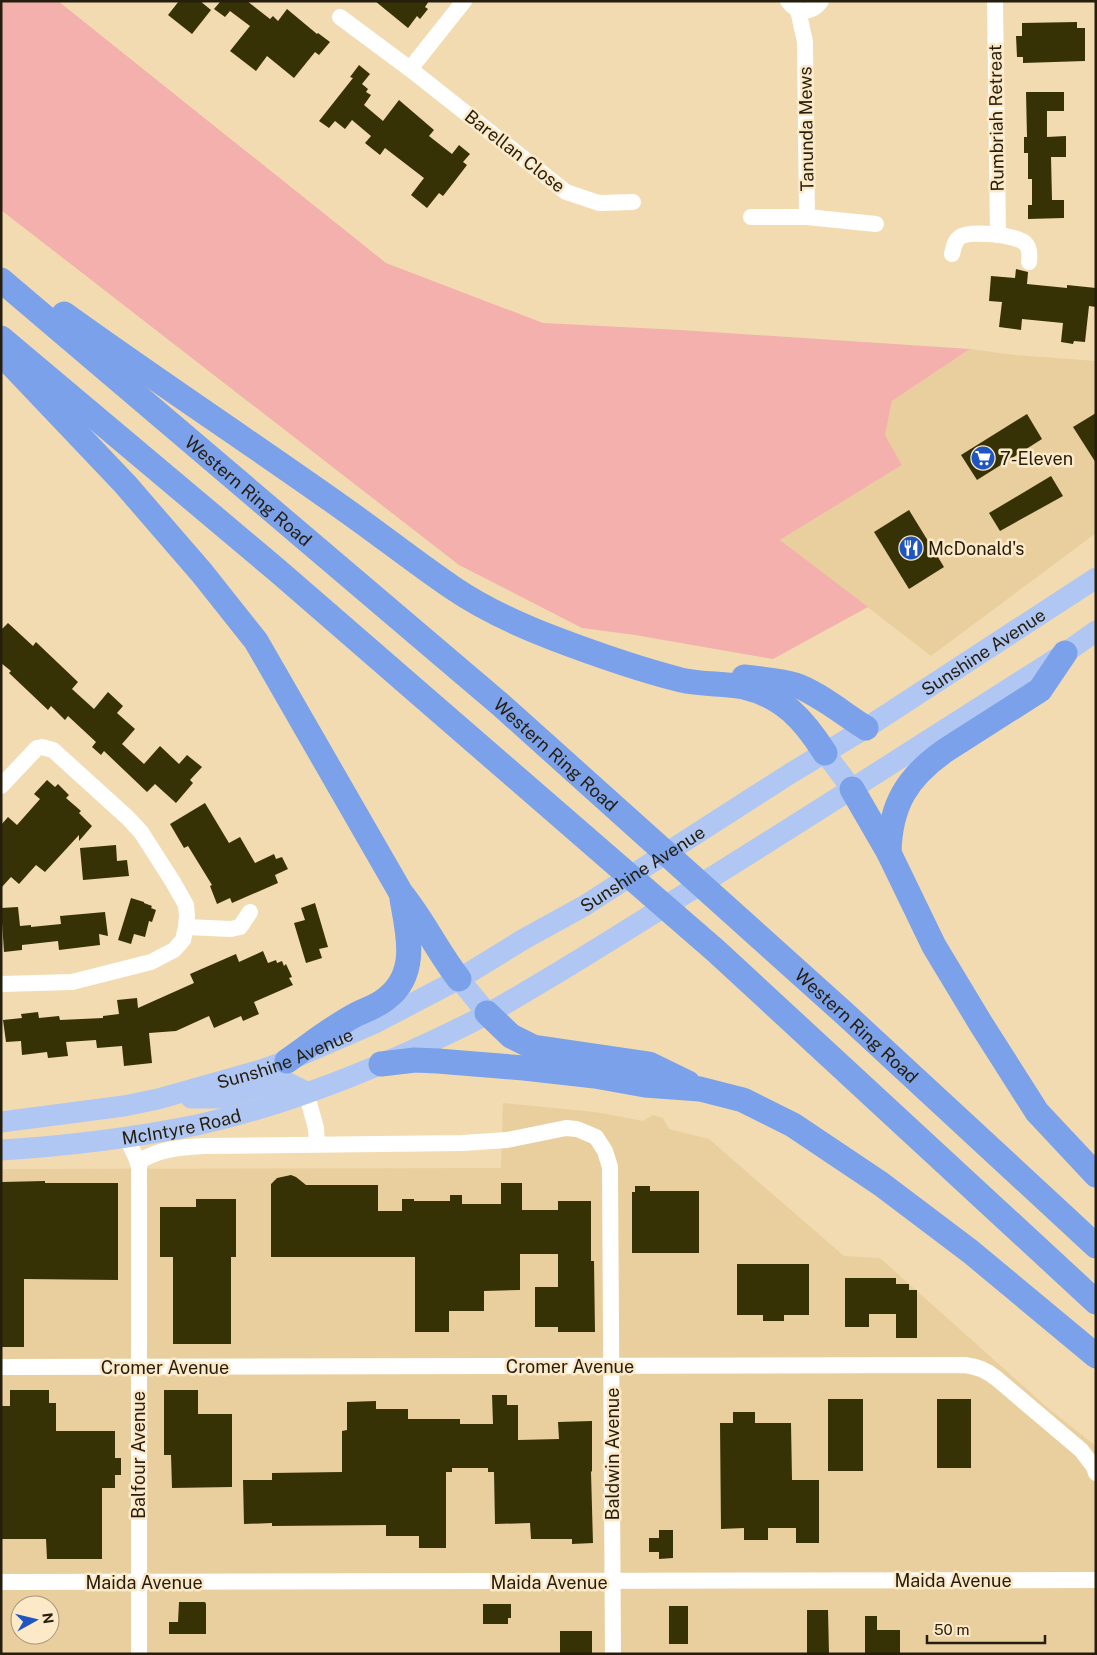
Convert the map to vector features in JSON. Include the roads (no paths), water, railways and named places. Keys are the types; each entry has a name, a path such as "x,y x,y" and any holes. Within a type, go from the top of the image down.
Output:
{"highway":[{"path":"1,269 128,360 346,510 454,589 515,622 574,646 684,681 743,687 763,693 794,712 810,729 825,753"},
{"name":"Western Ring Road","path":"1,280 501,705 844,1013 1096,1246"},
{"path":"1,338 278,571 716,951 1096,1302"},
{"path":"1,354 125,484 202,573 256,641 400,892 416,911 459,980"},
{"path":"889,853 890,828 896,807 919,773 931,760 1040,690 1065,653"},
{"path":"623,662 691,672 766,679 796,685 820,697 866,728"},
{"path":"852,789 889,853 934,946 980,1024 1037,1112 1096,1175"},
{"path":"286,1060 356,1015 381,1002 394,992 407,970 410,954 410,941 400,892"},
{"path":"487,1013 511,1036 533,1047 649,1064 700,1089"},
{"path":"381,1064 415,1060 448,1061 595,1076 645,1085 700,1089 743,1100 792,1125 882,1184 971,1252 1096,1356"}],"main road":[{"name":"Sunshine Avenue","path":"158,1099 253,1072 286,1060 377,1022 459,980 524,939 584,906 866,728 1096,578"},
{"path":"158,1099 221,1098 270,1084 286,1082 306,1092 381,1064 466,1025 618,936 852,789 1065,653 1096,631"},
{"path":"825,753 852,789"},
{"path":"459,980 487,1013"},
{"name":"McIntyre Road","path":"1,1150 84,1144 128,1138 199,1124 252,1110 306,1092"},
{"name":"McIntyre Road","path":"1,1122 124,1106 158,1099"},
{"path":"124,1106 128,1138"}],"street":[{"path":"410,69 464,1"},
{"name":"Rumbriah Retreat","path":"995,1 998,235"},
{"name":"Tanunda Mews","path":"804,4 807,217"},
{"name":"Barellan Close","path":"340,17 410,69 566,192 599,203 633,202"},
{"name":"Tanunda Mews","path":"750,217 807,217 876,224"},
{"path":"952,254 955,242 965,235 998,235 1020,240 1026,244 1029,250 1030,262"},
{"path":"1,786 32,752 42,747 53,750 141,832 186,905 187,916 183,940 174,950 151,962 72,982 1,984"},
{"path":"186,927 231,929 240,926 250,912"},
{"path":"306,1092 316,1128 317,1144"},
{"name":"McIntyre Road","path":"138,1162 169,1148 203,1146 482,1142 508,1140 566,1128 578,1129 596,1137"},
{"name":"Baldwin Avenue","path":"596,1137 605,1151 610,1167 613,1654"},
{"name":"Balfour Avenue","path":"128,1138 131,1150 138,1162 139,1654"},
{"name":"Cromer Avenue","path":"1,1367 955,1364 977,1366 991,1374 1081,1450 1094,1466 1096,1473"},
{"name":"Maida Avenue","path":"1,1582 1096,1580"}],"place":[{"name":"7-Eleven","path":"983,458"},
{"name":"McDonald's","path":"911,548"}]}
